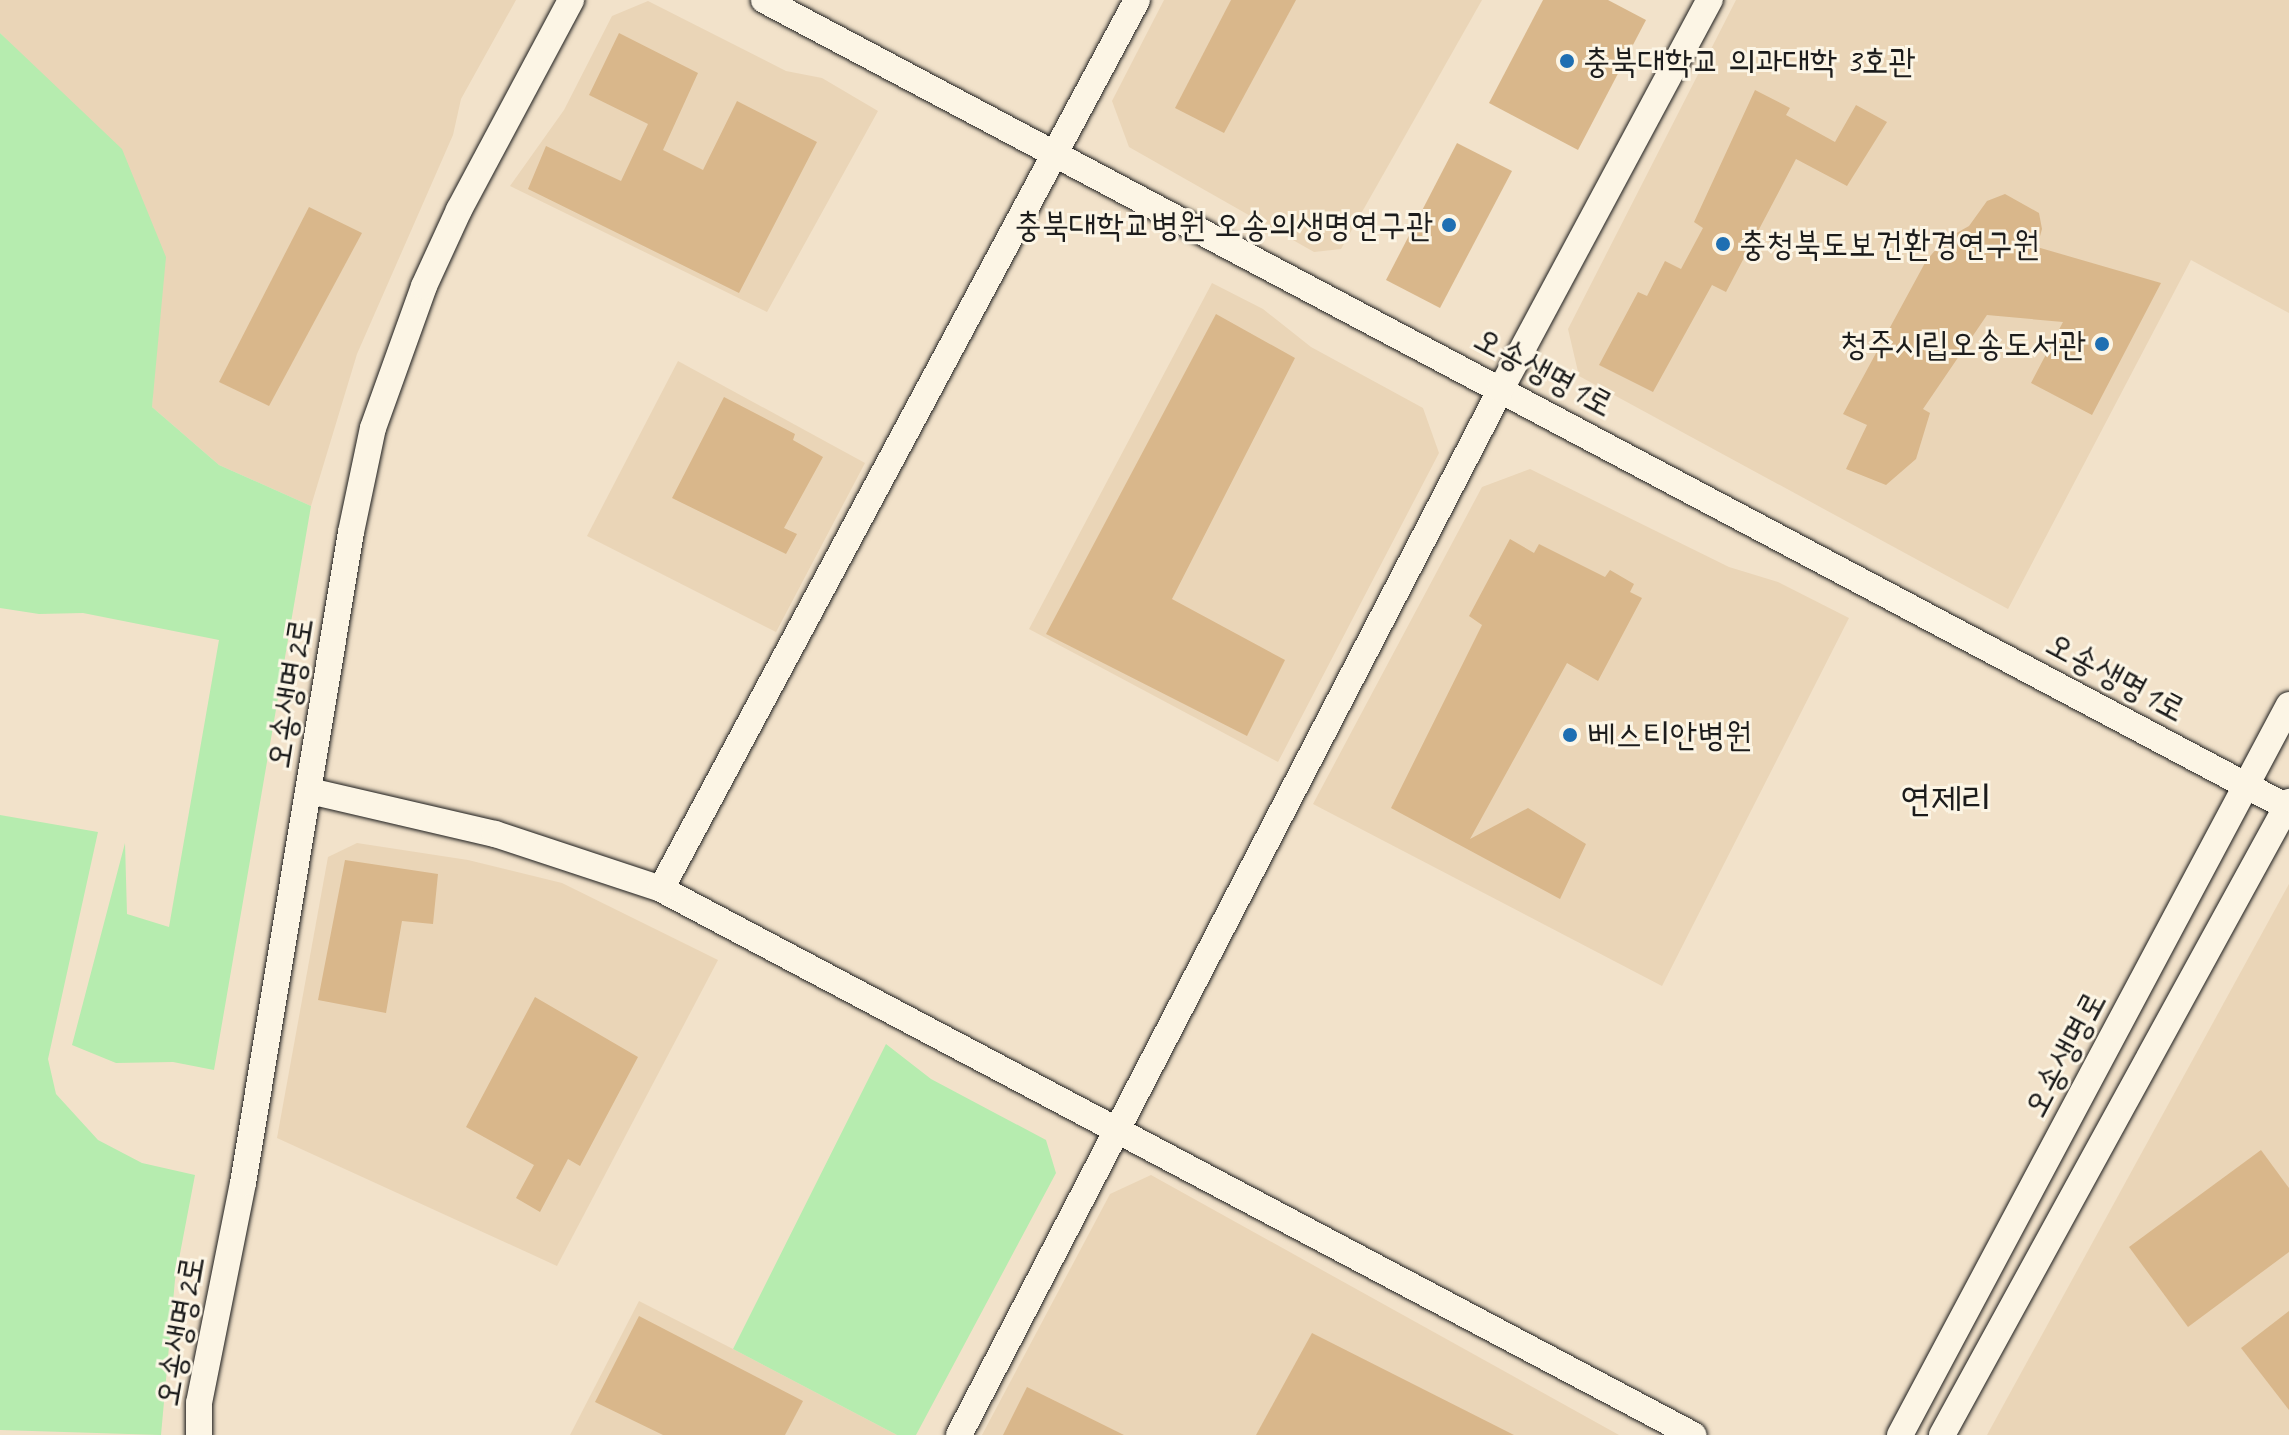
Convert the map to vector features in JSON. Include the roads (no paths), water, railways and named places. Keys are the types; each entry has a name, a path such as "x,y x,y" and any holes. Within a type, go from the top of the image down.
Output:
{"street":[{"name":"오송생명2로","path":"199,1435 199,1403 243,1183 351,532 387,386 459,210 571,0"},
{"name":"오송생명1로","path":"764,0 1057,152 2247,787 2288,805"},
{"path":"661,889 1137,0"},
{"path":"959,1435 1121,1128 1501,389 1710,0"},
{"name":"오송생명로","path":"1900,1435 2289,705"},
{"path":"310,791 495,834 661,889 1121,1128 1693,1435"},
{"path":"1942,1435 2288,805"}],"place":[{"name":"충북대학교 의과대학 3호관","path":"1567,61"},
{"name":"충북대학교병원 오송의생명연구관","path":"1449,225"},
{"name":"충청북도보건환경연구원","path":"1723,244"},
{"name":"청주시립오송도서관","path":"2102,344"},
{"name":"베스티안병원","path":"1570,735"}],"district":[{"name":"연제리","path":"1946,799"}]}
